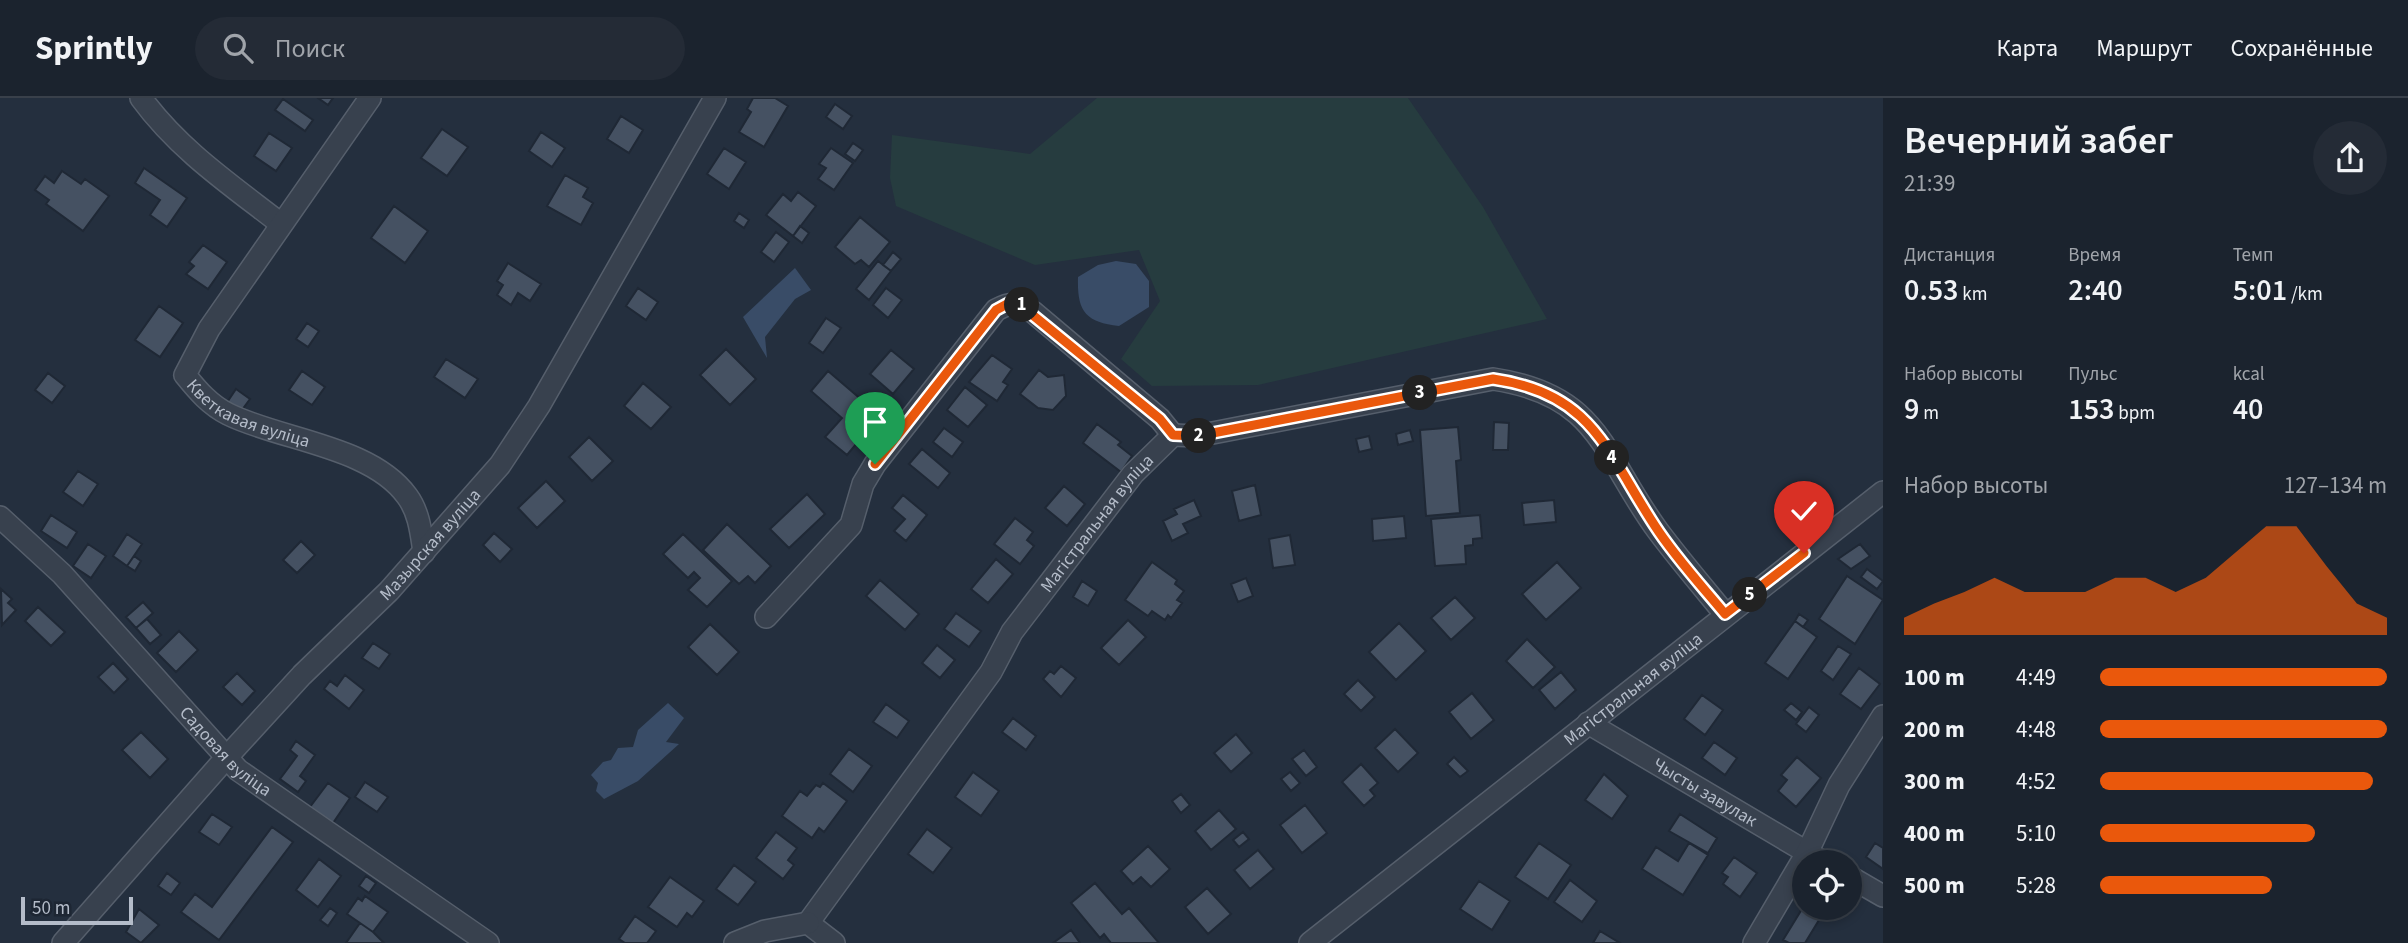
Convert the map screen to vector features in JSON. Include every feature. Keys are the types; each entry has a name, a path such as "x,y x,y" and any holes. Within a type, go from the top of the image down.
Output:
{"street":[{"path":"141,98 158,121 196,158 281,224"},
{"name":"Кветкавая вуліца","path":"370,98 209,329 185,375 202,396 227,414 336,450 383,474 407,495 419,519 424,552"},
{"name":"Мазырская вуліца","path":"67,938 226,758 424,552 500,465 539,406 715,98"},
{"path":"766,617 852,525 863,484 875,464 996,310 1009,303 1018,303 1033,312 1160,419 1173,435 1197,436 1493,379 1526,384 1560,401 1592,426 1657,529 1725,614"},
{"name":"Магістральная вуліца","path":"808,923 990,672 1012,632 1133,474 1173,435"},
{"name":"Магістральная вуліца","path":"1310,943 1883,492"},
{"name":"Садовая вуліца","path":"0,517 62,574 226,758 267,793 488,943"},
{"path":"1819,850 1839,785 1883,716"},
{"name":"Чысты завулак","path":"1588,723 1802,850"},
{"path":"1862,884 1883,896"},
{"path":"1754,943 1792,891"},
{"path":"735,943 765,931 808,923 834,943"}],"green space":[{"path":"1097,98 1408,98 1483,207 1547,319 1258,385 1152,386 1121,359 1160,301 1139,250 1035,265 896,206 890,178 892,135 1030,154"}],"water":[{"path":"1116,261 1136,264 1149,281 1149,307 1119,326 1098,321 1085,313 1078,289 1078,277 1098,265"},
{"path":"795,268 811,290 795,299 765,337 767,358 743,317"},
{"path":"668,703 684,718 666,742 679,744 638,781 604,799 596,791 598,783 591,775 603,762 611,760 618,748 633,747 638,730"}],"building":[{"path":"318,98 333,98 328,105"},
{"path":"753,98 775,98 788,106 764,147 739,132 751,112 747,109"},
{"path":"283,99 313,120 305,131 275,110"},
{"path":"835,104 852,116 843,129 826,117"},
{"path":"621,116 643,130 629,153 607,139"},
{"path":"442,129 468,147 447,176 421,158"},
{"path":"541,132 565,148 552,167 529,151"},
{"path":"269,133 292,148 276,171 254,156"},
{"path":"853,143 863,150 855,161 845,154"},
{"path":"724,148 746,162 729,189 707,174"},
{"path":"831,148 853,163 834,190 818,179 826,168 819,164"},
{"path":"144,168 187,198 167,227 150,215 160,200 135,183"},
{"path":"62,171 81,184 85,179 109,196 83,231 46,204 49,200 35,190 45,176 54,183"},
{"path":"565,175 588,188 583,197 593,203 581,225 547,206"},
{"path":"798,192 816,206 793,236 766,215 783,194 791,201"},
{"path":"394,206 428,231 405,263 371,238"},
{"path":"739,213 749,220 744,228 734,221"},
{"path":"860,217 890,242 869,267 861,260 855,264 835,247"},
{"path":"800,226 809,233 802,243 793,236"},
{"path":"776,232 789,242 774,262 761,252"},
{"path":"203,245 227,262 208,289 186,274 194,266 189,262"},
{"path":"893,252 901,259 891,271 883,265"},
{"path":"878,261 891,271 869,300 856,289"},
{"path":"508,263 541,284 530,301 518,293 511,305 497,295 503,285 497,281"},
{"path":"638,288 658,302 646,320 626,306"},
{"path":"886,288 902,300 888,318 873,305"},
{"path":"159,306 183,323 160,357 135,340"},
{"path":"826,318 841,328 823,353 809,343"},
{"path":"307,323 319,331 308,347 296,339"},
{"path":"726,349 756,379 730,405 700,375"},
{"path":"891,350 914,369 893,394 870,374"},
{"path":"992,355 1012,369 1003,382 1008,385 997,401 969,382"},
{"path":"446,359 478,379 465,398 434,377"},
{"path":"1039,370 1048,377 1064,375 1066,396 1053,410 1038,408 1020,394"},
{"path":"302,371 325,387 312,405 289,390"},
{"path":"828,371 884,419 871,435 867,431 847,455 825,437 842,418 811,391"},
{"path":"48,373 65,386 52,403 35,390"},
{"path":"643,383 671,407 651,429 624,406"},
{"path":"965,387 987,405 968,427 947,410"},
{"path":"236,389 250,399 239,414 226,404"},
{"path":"1494,422 1509,423 1508,450 1493,450"},
{"path":"1097,424 1121,442 1118,445 1132,456 1121,472 1083,443"},
{"path":"1458,427 1461,460 1456,461 1460,513 1426,516 1420,430"},
{"path":"944,428 963,442 952,457 933,442"},
{"path":"1410,430 1413,441 1398,445 1396,434"},
{"path":"1369,436 1372,449 1359,452 1356,439"},
{"path":"589,437 613,461 592,481 569,457"},
{"path":"922,449 950,473 938,488 909,464"},
{"path":"78,471 98,484 83,506 63,492"},
{"path":"546,481 565,501 537,528 518,508"},
{"path":"1255,485 1261,515 1239,521 1232,491"},
{"path":"1064,486 1085,504 1067,526 1045,508"},
{"path":"807,494 825,514 789,548 770,529"},
{"path":"903,495 927,515 906,541 894,531 905,519 892,508"},
{"path":"1194,500 1201,516 1183,524 1188,533 1172,541 1163,521 1177,514 1174,509"},
{"path":"1554,500 1556,522 1524,525 1522,503"},
{"path":"51,515 77,532 67,548 41,531"},
{"path":"1480,515 1482,538 1473,539 1473,545 1465,546 1466,564 1435,566 1431,519"},
{"path":"1404,516 1406,538 1373,541 1372,519"},
{"path":"1015,518 1033,532 1027,540 1034,546 1020,564 994,544"},
{"path":"727,524 771,566 755,583 748,576 739,584 703,550"},
{"path":"494,533 512,549 500,562 483,545"},
{"path":"127,534 142,544 127,566 113,556"},
{"path":"683,534 732,581 707,607 688,590 700,578 694,572 688,578 663,554"},
{"path":"1290,535 1295,565 1273,568 1269,539"},
{"path":"301,541 315,555 297,573 283,560"},
{"path":"88,544 106,556 91,578 73,566"},
{"path":"1860,544 1870,556 1851,569 1838,559"},
{"path":"134,556 141,561 135,571 127,566"},
{"path":"996,559 1013,574 988,603 971,589"},
{"path":"1152,562 1177,580 1175,584 1184,591 1177,600 1182,603 1171,618 1168,615 1165,620 1152,611 1148,616 1125,600"},
{"path":"1557,562 1581,588 1546,620 1522,594"},
{"path":"1867,569 1883,581 1877,589 1861,577"},
{"path":"1847,576 1883,600 1855,644 1819,619"},
{"path":"1246,578 1253,596 1238,602 1231,584"},
{"path":"880,580 919,614 905,630 866,596"},
{"path":"1082,581 1097,591 1088,606 1073,597"},
{"path":"1,589 12,599 8,603 16,610 2,625"},
{"path":"1455,597 1475,618 1451,640 1431,618"},
{"path":"143,602 153,613 136,628 126,617"},
{"path":"38,607 65,632 51,646 25,621"},
{"path":"956,613 981,631 969,647 944,629"},
{"path":"1799,614 1808,620 1803,627 1795,621"},
{"path":"147,619 161,635 150,644 136,628"},
{"path":"1128,620 1146,637 1119,665 1101,648"},
{"path":"1795,621 1817,637 1788,679 1765,663"},
{"path":"1399,623 1426,651 1396,680 1369,652"},
{"path":"710,624 739,652 717,675 688,647"},
{"path":"179,631 198,650 176,672 157,653"},
{"path":"1527,639 1555,667 1533,688 1506,661"},
{"path":"373,643 390,654 379,669 362,658"},
{"path":"937,645 955,660 940,678 922,663"},
{"path":"1838,646 1851,654 1833,680 1821,671"},
{"path":"113,663 128,679 114,693 98,677"},
{"path":"1061,666 1076,678 1061,697 1043,679 1050,671 1054,674"},
{"path":"1859,668 1880,684 1861,709 1840,694"},
{"path":"1561,672 1576,690 1555,709 1539,690"},
{"path":"237,673 255,691 242,705 223,687"},
{"path":"345,675 364,690 349,709 324,689 330,681 337,686"},
{"path":"1358,680 1375,697 1361,711 1344,694"},
{"path":"1472,693 1494,720 1471,739 1449,712"},
{"path":"1702,695 1723,710 1705,735 1684,719"},
{"path":"1791,703 1802,712 1796,720 1784,710"},
{"path":"886,704 909,721 897,738 873,722"},
{"path":"1809,707 1819,715 1806,732 1796,724"},
{"path":"1013,718 1036,736 1026,750 1002,732"},
{"path":"1395,729 1418,753 1398,772 1375,748"},
{"path":"141,732 168,759 150,778 122,750"},
{"path":"1236,734 1252,753 1231,772 1214,753"},
{"path":"296,741 315,755 300,776 306,781 298,792 280,779 297,756 290,750"},
{"path":"1714,742 1737,758 1725,775 1702,758"},
{"path":"849,749 872,766 853,792 830,774"},
{"path":"1304,750 1317,767 1306,776 1292,759"},
{"path":"1454,757 1468,771 1460,777 1447,764"},
{"path":"1797,757 1821,778 1796,807 1778,791 1787,780 1781,775"},
{"path":"1361,764 1378,783 1370,790 1375,796 1364,806 1342,782"},
{"path":"973,772 999,791 981,816 955,797"},
{"path":"1290,772 1300,783 1291,791 1281,779"},
{"path":"1604,774 1628,796 1612,819 1585,800"},
{"path":"365,782 388,797 377,812 355,797"},
{"path":"328,783 350,798 333,823 310,807"},
{"path":"823,783 847,801 824,832 819,828 812,838 782,816 800,791 807,796 816,785 820,787"},
{"path":"1181,794 1190,805 1181,813 1172,801"},
{"path":"1305,805 1327,833 1302,853 1280,825"},
{"path":"1219,810 1236,829 1211,850 1195,831"},
{"path":"212,814 232,827 219,845 199,832"},
{"path":"1680,814 1717,838 1708,853 1669,831"},
{"path":"272,827 293,842 219,940 181,912 195,894 212,907"},
{"path":"927,829 952,848 933,873 908,854"},
{"path":"776,832 797,848 788,860 794,865 783,879 756,858"},
{"path":"1243,832 1249,839 1239,847 1233,840"},
{"path":"1539,843 1571,865 1548,899 1515,877"},
{"path":"1689,843 1708,855 1683,895 1642,869 1656,847 1678,861"},
{"path":"1875,843 1883,848 1883,869 1866,857"},
{"path":"1148,846 1170,869 1151,887 1141,877 1133,884 1121,871"},
{"path":"1258,850 1274,869 1250,889 1234,870"},
{"path":"1734,857 1757,873 1740,897 1723,884 1728,877 1722,873"},
{"path":"319,859 341,876 318,907 296,890"},
{"path":"734,865 756,882 738,905 716,889"},
{"path":"167,873 180,883 171,895 158,886"},
{"path":"366,876 376,883 369,893 359,886"},
{"path":"670,877 704,901 692,917 687,913 677,927 648,907"},
{"path":"1570,880 1597,901 1582,922 1554,902"},
{"path":"1479,881 1510,901 1492,930 1460,909"},
{"path":"1095,883 1122,914 1129,908 1159,943 1111,943 1104,934 1100,938 1071,903"},
{"path":"1207,888 1231,914 1208,934 1185,907"},
{"path":"365,896 388,912 373,932 347,914 358,898 362,901"},
{"path":"330,908 337,913 328,926 320,920"},
{"path":"139,909 159,925 141,943 126,932"},
{"path":"635,916 656,931 647,943 625,943 619,939"},
{"path":"1795,920 1819,920 1805,943 1789,943 1783,940"},
{"path":"360,923 373,932 384,943 346,943"},
{"path":"1071,930 1080,943 1053,943"},
{"path":"1600,931 1620,943 1593,943"}],"route":[{"path":"875,464 996,310 1009,303 1018,303 1033,312 1160,419 1173,435 1197,436 1493,379 1526,384 1575,410 1592,426 1657,529 1725,614 1804,553"}]}
